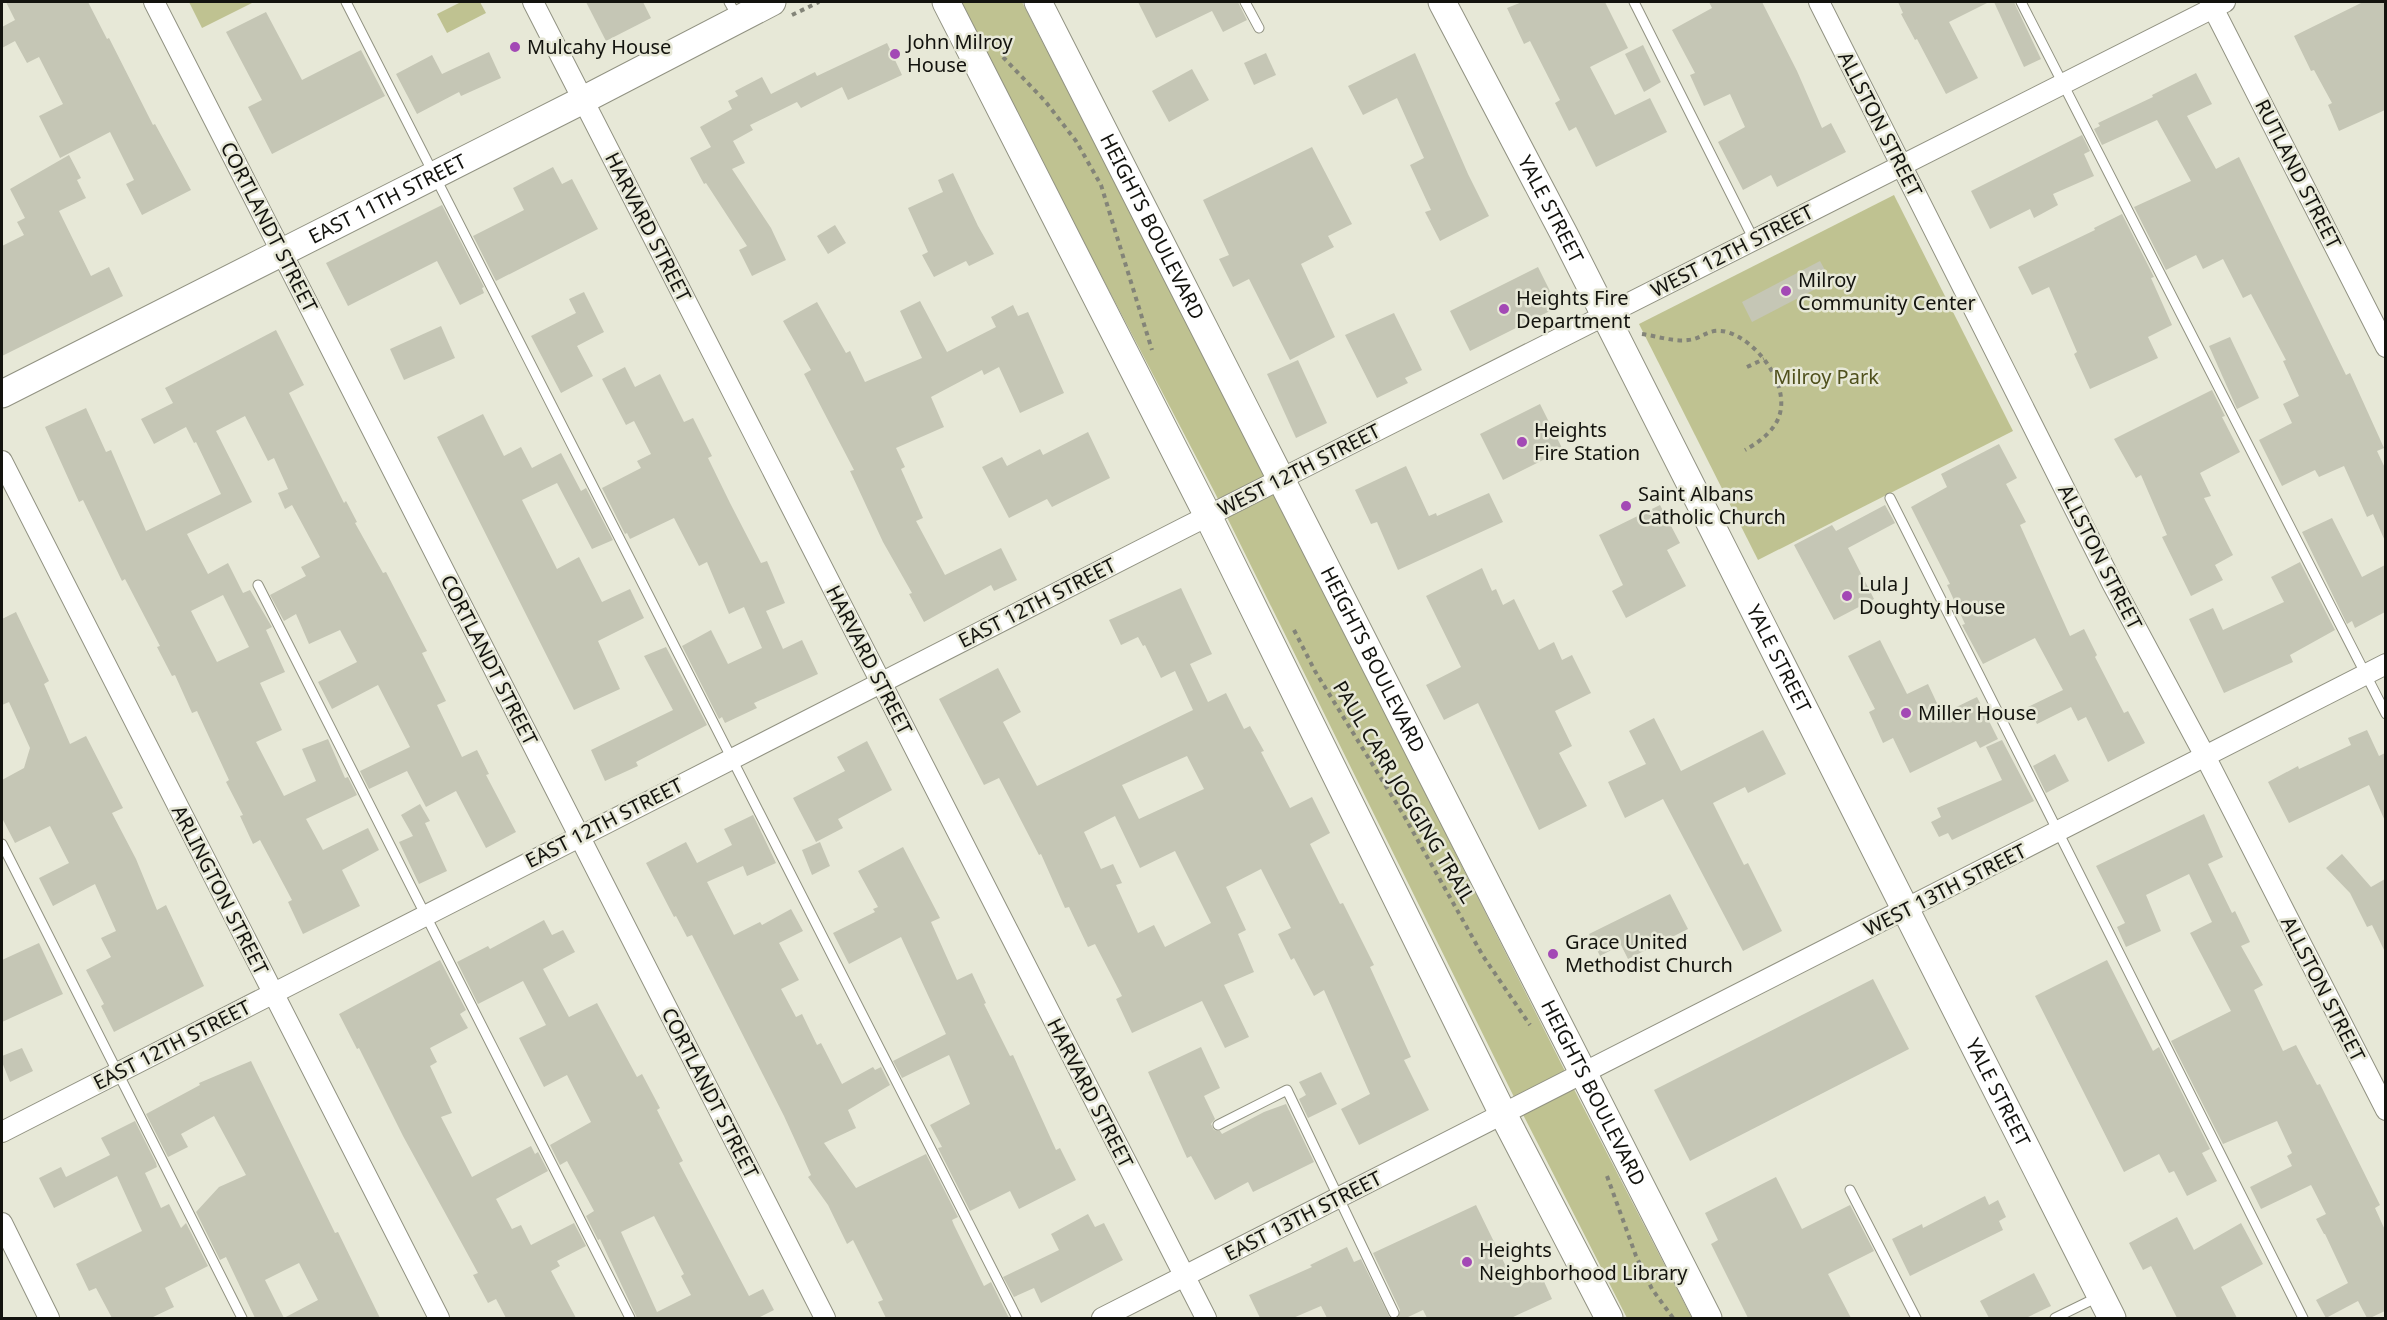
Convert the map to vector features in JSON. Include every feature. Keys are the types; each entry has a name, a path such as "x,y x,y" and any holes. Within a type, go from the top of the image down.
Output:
{"main road":[{"name":"EAST 11TH STREET","path":"2,394 583,100 734,10 772,2"},
{"path":"946,2 1208,516 1503,1114 1609,1318"},
{"name":"HEIGHTS BOULEVARD","path":"1038,2 1708,1318"},
{"name":"YALE STREET","path":"1442,2 1605,316 2106,1307"}],"street":[{"name":"CORTLANDT STREET","path":"154,2 825,1318"},
{"name":"HARVARD STREET","path":"533,2 1206,1318"},
{"name":"ALLSTON STREET","path":"1819,2 2112,583 2205,756 2385,1110"},
{"name":"WEST 12TH STREET","path":"1208,516 2216,4"},
{"name":"RUTLAND STREET","path":"2216,4 2385,347"},
{"name":"ARLINGTON STREET","path":"2,461 439,1318"},
{"name":"EAST 12TH STREET","path":"2,1132 1208,516"},
{"name":"WEST 13TH STREET","path":"1503,1114 2385,664"},
{"name":"EAST 13TH STREET","path":"1102,1318 1503,1114"},
{"path":"2,1223 49,1318"}],"lane":[{"path":"346,2 1017,1318"},
{"path":"1245,2 1259,28"},
{"path":"1634,2 1754,240"},
{"path":"2020,2 2385,714"},
{"path":"1890,498 2303,1318"},
{"path":"258,585 630,1318"},
{"path":"2,844 242,1318"},
{"path":"1218,1125 1287,1090 1394,1313"},
{"path":"1850,1190 1916,1318"},
{"path":"2055,1318 2106,1307"}],"path":[{"path":"995,49 1045,101 1076,141 1101,185 1153,352"},
{"path":"1638,333 1688,340 1709,331 1723,331 1757,350 1764,359 1780,392 1781,408 1775,424 1759,441 1744,450"},
{"path":"1747,367 1764,359"},
{"name":"PAUL CARR JOGGING TRAIL","path":"1293,628 1315,670 1403,814 1483,956 1534,1032"},
{"path":"1605,1173 1636,1256 1648,1281 1673,1318"}],"green space":[{"path":"189,2 254,2 202,28"},
{"path":"461,2 480,2 486,13 447,33 437,14"},
{"path":"958,2 1022,2 1281,506 1579,1099 1692,1318 1627,1318 1513,1095 1214,491"},
{"name":"Milroy Park","path":"1894,195 2013,431 1758,560 1639,324"}],"building":[{"path":"6,2 88,2 153,125 155,124 191,190 142,215 126,184 134,180 110,132 60,158 39,116 63,104 39,57 27,63 15,41 2,48 2,27 15,20"},
{"path":"586,2 643,2 651,18 606,41"},
{"path":"1138,2 1238,2 1247,20 1223,32 1212,11 1156,38"},
{"path":"1522,2 1605,2 1628,48 1590,67 1615,115 1650,98 1667,132 1596,167 1576,127 1569,131 1555,103 1560,100 1530,41 1524,44 1507,8"},
{"path":"1709,2 1762,2 1797,71 1822,128 1831,123 1846,152 1777,187 1771,175 1743,190 1718,142 1745,127 1730,94 1704,106 1690,75 1695,73 1672,30 1712,8"},
{"path":"1898,2 1989,2 1949,22 1978,78 1946,94 1901,14 1903,13"},
{"path":"1994,2 2014,2 2041,59 2024,67"},
{"path":"2363,2 2385,2 2385,110 2339,131 2328,105 2332,103 2314,70 2311,71 2294,36"},
{"path":"266,12 302,80 361,50 385,96 272,154 248,107 262,100 226,32"},
{"path":"887,43 902,75 848,100 842,87 801,108 797,102 750,125 753,130 733,141 745,163 732,169 771,228 786,260 752,276 739,250 747,246 706,183 704,184 690,158 711,147 700,127 732,109 728,101 738,96 735,91 762,77 771,94 815,72 817,76"},
{"path":"1643,45 1661,82 1644,92 1625,54"},
{"path":"489,52 501,78 461,96 459,92 417,114 396,74 432,55 442,74"},
{"path":"1266,53 1276,75 1254,85 1244,63"},
{"path":"1415,53 1489,216 1440,241 1425,212 1431,210 1410,165 1424,158 1397,98 1363,115 1348,86"},
{"path":"1192,69 1209,100 1169,122 1152,91"},
{"path":"2196,73 2212,104 2187,116 2216,169 2239,157 2346,375 2350,373 2384,448 2377,451 2385,468 2385,541 2373,514 2367,517 2344,466 2319,477 2315,470 2282,486 2259,440 2292,423 2283,404 2299,396 2283,361 2286,360 2251,294 2243,298 2223,259 2203,269 2196,255 2166,270 2134,207 2191,181 2157,120 2102,145 2094,129 2100,126 2098,123 2153,97 2152,95"},
{"path":"2082,135 2090,151 2084,154 2094,176 2053,194 2058,205 2034,218 2030,209 1990,229 1971,191"},
{"path":"1312,147 1352,224 1328,236 1334,247 1301,264 1335,337 1290,360 1249,279 1233,287 1219,259 1229,255 1203,200"},
{"path":"69,155 81,178 77,180 86,198 59,211 91,276 109,267 123,296 2,356 2,246 24,235 17,222 25,218 10,189"},
{"path":"553,167 562,184 572,179 598,229 496,281 473,236 524,210 513,188"},
{"path":"953,173 994,254 969,266 966,261 934,277 922,255 928,252 908,208 943,192 938,180"},
{"path":"442,205 484,287 482,288 484,293 460,305 437,261 348,306 326,263"},
{"path":"2122,214 2154,277 2151,278 2172,325 2148,337 2158,358 2090,389 2049,287 2032,295 2018,267 2095,230 2094,228"},
{"path":"835,225 846,243 828,254 817,236"},
{"name":"Milroy Community Center","path":"1820,261 1831,281 1752,322 1742,302"},
{"name":"Heights Fire Department","path":"1538,267 1558,307 1470,351 1450,311"},
{"path":"584,292 604,332 577,346 593,376 561,393 531,336 576,313 569,299"},
{"path":"920,301 947,352 996,327 991,317 1013,305 1018,316 1028,312 1064,393 1020,413 999,367 984,375 982,370 931,397 944,427 896,448 905,467 901,469 923,518 916,521 945,575 1001,548 1017,580 994,591 991,585 924,622 909,594 912,593 883,542 850,471 854,470 804,374 811,370 783,321 817,302 846,353 850,351 865,382 922,358 900,311"},
{"path":"1394,313 1422,370 1405,378 1408,383 1377,398 1345,335"},
{"path":"441,326 455,358 404,380 390,349"},
{"path":"276,330 304,385 289,393 344,503 346,501 357,522 355,523 383,573 386,572 427,651 422,653 446,701 437,705 462,757 477,750 489,774 486,775 516,832 486,848 456,791 426,807 407,771 369,789 360,771 410,747 378,685 332,709 318,682 357,662 340,630 309,644 296,614 284,621 270,595 306,576 301,567 320,557 292,505 285,509 278,493 288,489 274,458 268,461 245,416 216,431 252,502 187,534 208,574 228,563 243,593 250,590 272,627 266,630 285,672 260,683 282,730 256,742 284,796 316,781 302,749 328,739 345,778 348,777 357,795 306,819 323,850 368,828 379,850 342,870 360,906 303,934 288,902 292,900 260,840 253,844 240,816 243,815 226,782 229,780 197,711 192,713 175,675 172,676 157,647 160,646 125,579 122,581 83,500 79,502 45,427 86,408 106,452 111,450 146,531 221,494 196,442 194,443 186,427 154,444 141,419 173,403 165,388","holes":["223,595 249,647 217,662 191,611"]},
{"path":"2230,337 2259,398 2237,409 2209,346"},
{"path":"1298,360 1327,423 1296,438 1267,374"},
{"path":"625,367 635,387 660,374 684,422 693,418 712,456 708,458 730,503 761,563 767,561 785,603 766,611 783,649 802,640 818,674 754,703 757,708 725,723 722,717 719,719 682,646 711,630 728,664 762,648 744,607 729,614 707,562 699,566 674,518 630,539 627,533 625,534 602,488 641,468 637,461 651,454 634,421 626,425 602,379"},
{"path":"2212,390 2225,416 2222,417 2240,452 2200,473 2211,496 2204,498 2233,555 2215,565 2223,580 2191,596 2162,537 2167,535 2141,475 2136,478 2114,439"},
{"name":"Heights Fire Station","path":"1540,404 1563,450 1503,480 1480,434"},
{"path":"483,414 504,456 521,447 532,468 561,453 581,491 586,488 613,540 592,549 557,483 522,500 557,569 579,557 602,602 630,589 644,618 598,641 620,689 574,710 437,437"},
{"path":"1088,432 1110,478 1052,507 1047,499 1009,518 982,467 1002,457 1007,466 1040,449 1043,455"},
{"path":"1999,444 2017,478 2006,484 2026,522 2020,525 2070,636 2084,629 2097,655 2095,657 2124,713 2128,711 2145,743 2108,762 2086,717 2078,721 2071,707 2037,724 2028,707 2063,690 2035,638 1983,664 1962,625 1965,624 1947,585 1950,584 1911,507 1947,487 1941,474"},
{"path":"1406,466 1429,516 1436,513 1437,516 1489,493 1503,522 1398,570 1377,522 1371,524 1355,490"},
{"path":"1660,505 1680,543 1667,550 1686,586 1626,618 1612,591 1623,585 1599,535"},
{"path":"1885,505 1895,523 1848,548 1874,599 1834,620 1794,545 1832,525 1836,531"},
{"path":"2332,518 2362,577 2385,565 2385,612 2355,628 2352,621 2347,624 2302,532"},
{"path":"2300,562 2335,630 2290,655 2293,662 2224,693 2189,619 2213,608 2223,630 2284,602 2271,577"},
{"path":"1482,568 1492,591 1496,589 1503,605 1514,599 1539,650 1554,642 1562,660 1572,655 1591,693 1555,711 1572,746 1559,753 1587,806 1539,830 1478,703 1444,720 1426,685 1461,667 1426,596"},
{"path":"1181,588 1212,654 1190,664 1208,702 1226,693 1244,729 1250,726 1264,751 1261,752 1290,808 1312,797 1330,833 1310,844 1374,965 1370,967 1411,1057 1404,1060 1429,1110 1359,1145 1341,1109 1370,1094 1324,990 1314,996 1294,958 1291,960 1278,934 1291,928 1261,869 1226,887 1246,930 1238,934 1254,972 1224,985 1249,1037 1225,1048 1202,1001 1132,1033 1116,999 1122,996 1095,944 1088,947 1069,907 1065,908 1041,854 1039,855 999,778 984,785 939,699 998,668 1021,712 1003,722 1037,786 1193,710 1175,671 1161,678 1145,645 1143,646 1138,637 1121,645 1109,620","holes":["1187,756 1204,789 1139,819 1122,785","1115,816 1140,868 1175,851 1211,923 1165,947 1154,925 1138,933 1116,885 1122,883 1113,864 1101,869 1084,832"]},
{"path":"16,612 49,681 44,684 70,744 86,736 123,808 112,813 136,859 157,910 166,905 204,986 114,1032 101,1006 104,1004 86,970 111,957 101,938 116,931 95,884 53,906 39,878 69,863 50,826 15,843 2,818 2,780 24,768 30,748 9,702 2,705 2,619"},
{"path":"1880,640 1907,694 1928,684 1942,714 1977,697 1998,739 1980,748 1976,741 1910,773 1893,738 1883,743 1869,712 1875,709 1848,656"},
{"path":"666,647 707,725 636,762 638,766 605,781 591,750 673,710 644,656"},
{"path":"1654,718 1681,771 1763,730 1786,774 1748,793 1745,787 1713,803 1744,865 1748,863 1782,931 1743,951 1663,799 1625,818 1608,782 1646,764 1629,731"},
{"path":"2367,730 2379,756 2385,753 2385,821 2369,785 2289,823 2268,782 2298,766 2299,769 2351,745 2348,738"},
{"path":"2002,740 2034,801 1952,840 1948,833 1939,837 1931,822 1941,817 1937,808 2002,780 1986,747"},
{"path":"867,741 892,790 838,819 843,828 816,842 793,798 845,771 837,757"},
{"path":"2055,754 2069,781 2046,793 2033,766"},
{"path":"420,804 430,821 425,823 447,871 419,884 399,842 413,836 401,815"},
{"path":"2204,814 2223,857 2208,864 2232,913 2235,911 2250,942 2241,946 2263,985 2254,990 2283,1051 2296,1045 2317,1085 2320,1084 2380,1205 2375,1208 2385,1230 2385,1311 2370,1318 2367,1318 2358,1301 2326,1318 2316,1300 2348,1283 2316,1219 2326,1214 2311,1185 2261,1209 2250,1187 2292,1166 2287,1156 2292,1153 2277,1121 2223,1144 2171,1041 2231,1011 2190,933 2212,922 2189,874 2146,895 2161,931 2126,947 2117,927 2125,923 2096,866"},
{"path":"753,815 776,863 747,876 743,866 707,882 734,935 760,922 762,925 791,909 803,931 779,943 799,980 781,989 796,1017 802,1014 817,1045 821,1043 842,1084 873,1067 875,1070 881,1067 890,1085 848,1110 856,1128 824,1143 856,1188 926,1154 958,1217 952,1220 984,1286 991,1282 1009,1318 886,1318 878,1302 883,1300 853,1240 847,1244 828,1205 808,1177 811,1175 784,1116 692,935 687,937 676,916 674,917 646,863 686,842 697,863 732,845 724,829"},
{"path":"820,842 830,866 812,875 802,850"},
{"path":"903,847 940,918 931,922 957,980 972,973 986,1003 984,1004 1010,1056 1013,1055 1056,1150 1060,1148 1076,1180 1019,1209 1010,1191 970,1211 938,1148 942,1147 930,1125 970,1104 949,1055 902,1078 893,1061 946,1034 901,937 849,964 833,933 875,912 873,909 878,907 858,871"},
{"path":"2342,854 2371,887 2385,879 2385,952 2372,925 2367,927 2350,893 2326,868"},
{"path":"1670,894 1688,929 1628,959 1621,945 1600,956 1589,934"},
{"path":"544,920 552,935 563,930 575,952 543,969 569,1017 597,1003 637,1077 642,1074 660,1108 657,1110 683,1161 679,1163 749,1296 763,1289 774,1310 758,1318 637,1318 600,1239 598,1240 586,1216 594,1211 567,1161 560,1165 550,1145 591,1122 567,1075 544,1087 519,1038 546,1025 523,981 478,1004 457,962 488,946 490,949","holes":["654,1216 684,1274 681,1276 691,1295 657,1312 621,1232"]},
{"path":"39,943 63,994 2,1022 2,960"},
{"path":"440,960 466,1010 460,1014 468,1028 430,1048 437,1062 430,1066 452,1113 441,1117 472,1177 531,1146 535,1154 538,1152 548,1171 496,1199 512,1229 521,1225 531,1245 574,1223 586,1246 557,1261 560,1266 551,1271 576,1318 506,1318 496,1299 488,1303 473,1275 478,1273 339,1014"},
{"path":"2107,960 2153,1051 2159,1047 2210,1149 2202,1153 2217,1181 2187,1196 2174,1171 2169,1173 2159,1154 2124,1172 2035,996"},
{"path":"1873,979 1909,1049 1690,1161 1654,1090"},
{"path":"1201,1047 1220,1088 1204,1096 1215,1119 1211,1124 1214,1130 1222,1134 1264,1112 1286,1104 1314,1162 1253,1192 1248,1182 1215,1200 1191,1156 1187,1158 1148,1072"},
{"path":"22,1048 33,1071 10,1082 2,1056"},
{"path":"251,1061 335,1233 338,1232 380,1318 284,1318 255,1318 226,1257 220,1260 196,1212 219,1187 246,1175 214,1116 181,1134 188,1147 168,1157 146,1114 200,1085 199,1083","holes":["299,1263 318,1300 284,1318 265,1280"]},
{"path":"1321,1072 1337,1104 1308,1118 1299,1099 1306,1095 1299,1082"},
{"path":"135,1121 156,1163 157,1167 145,1173 161,1208 169,1204 181,1228 186,1223 208,1266 165,1288 174,1307 151,1318 112,1318 96,1288 89,1291 76,1264 142,1231 117,1176 54,1208 39,1178 61,1167 66,1177 110,1155 101,1138"},
{"path":"1776,1177 1802,1229 1850,1205 1874,1251 1828,1274 1851,1318 1748,1318 1711,1244 1718,1240 1705,1213"},
{"path":"1985,1196 1989,1205 1998,1200 2006,1217 1999,1221 2003,1230 1910,1276 1892,1239 1922,1224 1923,1228"},
{"name":"Heights Neighborhood Library","path":"1476,1205 1516,1287 1541,1275 1552,1299 1511,1318 1427,1318 1423,1310 1406,1318 1398,1318 1400,1310 1373,1253"},
{"path":"1088,1214 1095,1227 1104,1223 1123,1260 1041,1303 1034,1288 1014,1297 1003,1277 1059,1250 1051,1234"},
{"path":"2177,1217 2194,1250 2241,1223 2263,1264 2221,1287 2237,1318 2177,1318 2151,1266 2143,1270 2129,1243"},
{"path":"1347,1247 1354,1262 1361,1259 1390,1318 1327,1318 1321,1306 1293,1318 1260,1318 1249,1295 1312,1267 1310,1265"},
{"path":"2034,1273 2051,1306 2026,1318 1989,1318 1980,1301"}],"place":[{"name":"Mulcahy House","path":"515,47"},
{"name":"John Milroy House","path":"895,54"},
{"name":"Milroy Community Center","path":"1786,291"},
{"name":"Heights Fire Department","path":"1504,309"},
{"name":"Heights Fire Station","path":"1522,442"},
{"name":"Saint Albans Catholic Church","path":"1626,506"},
{"name":"Lula J Doughty House","path":"1847,596"},
{"name":"Miller House","path":"1906,713"},
{"name":"Grace United Methodist Church","path":"1553,954"},
{"name":"Heights Neighborhood Library","path":"1467,1262"}]}
